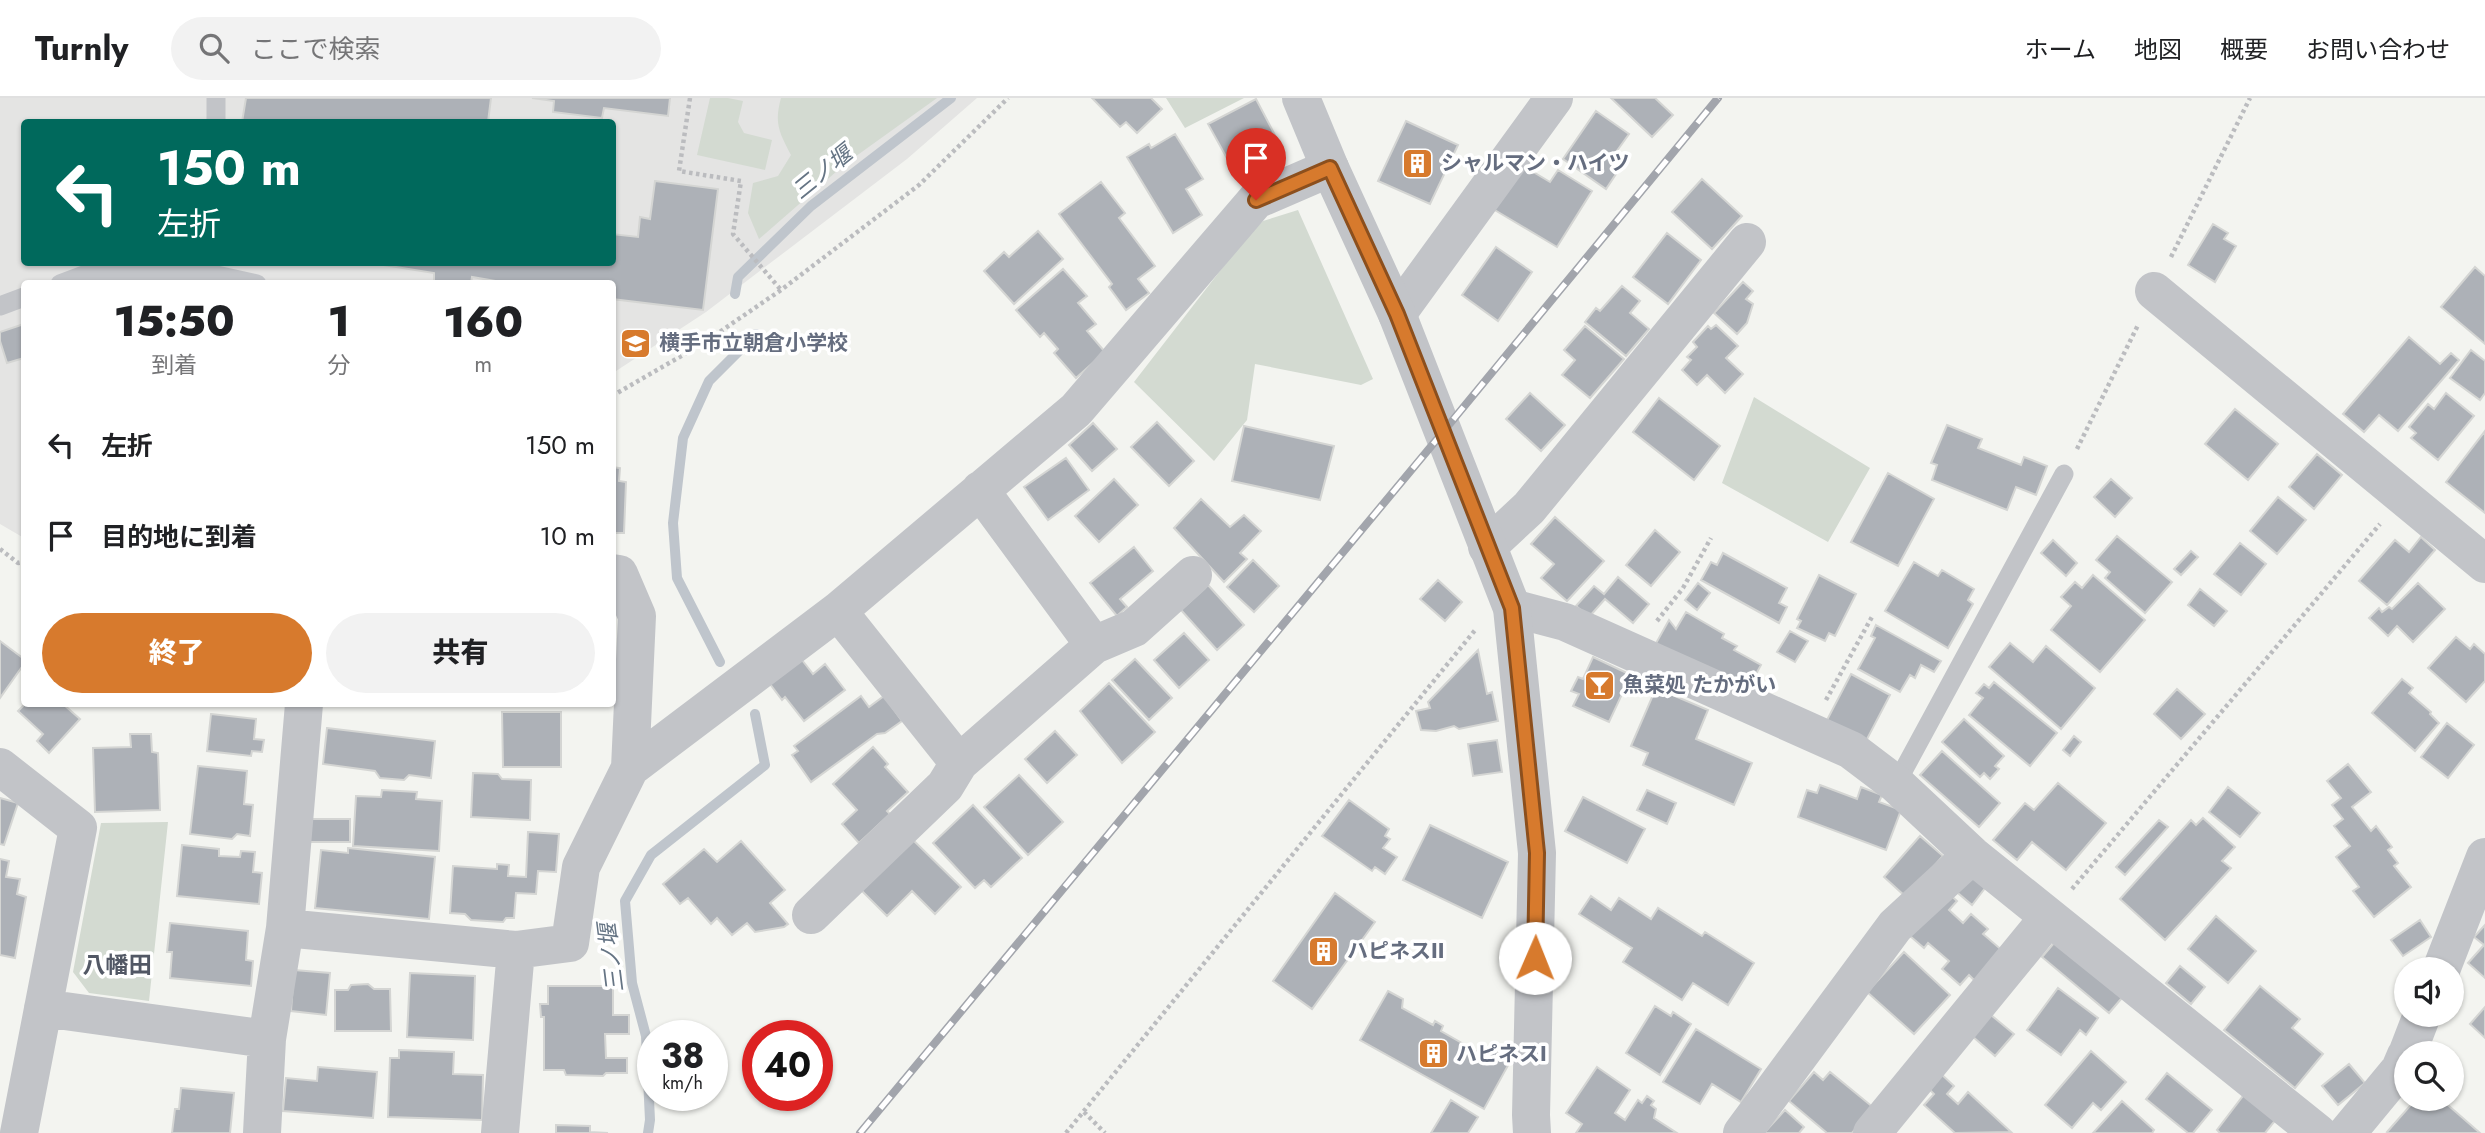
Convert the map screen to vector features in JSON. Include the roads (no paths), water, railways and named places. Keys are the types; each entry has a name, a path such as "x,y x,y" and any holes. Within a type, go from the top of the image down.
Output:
{"street":[{"path":"1301,98 1397,314 1509,600 1537,853 1532,1133"},
{"path":"1397,314 1554,98"},
{"path":"630,768 838,611 1076,410 1256,200 1330,168"},
{"path":"1487,547 1529,508 1747,242"},
{"path":"2154,292 2485,564"},
{"path":"980,490 1094,645"},
{"path":"285,928 516,950 570,943 581,867 630,768 637,616 619,574 616,574"},
{"path":"811,915 946,786 959,763 1094,645 1133,628 1193,575"},
{"path":"1509,600 1565,622 1850,750 1896,784 1972,855 2318,1133"},
{"path":"838,611 959,763"},
{"path":"262,1133 267,1039 285,928 304,707"},
{"path":"0,767 78,828 19,1133"},
{"path":"1742,1133 1895,926 1972,855"},
{"path":"2446,957 2485,857"},
{"path":"1872,1133 2049,917"},
{"path":"500,1133 516,950"},
{"path":"43,1008 267,1039"},
{"path":"2347,1133 2394,1076"}],"lane":[{"path":"216,98 216,119"},
{"path":"71,280 92,272 212,268 246,280"},
{"path":"0,306 21,298"},
{"path":"1896,784 2064,474"}],"waterway":[{"name":"三ノ堰","path":"735,294 738,277 811,206 951,98"},
{"name":"三ノ堰","path":"720,662 677,578 673,523 683,438 709,381 756,334"},
{"name":"三ノ堰","path":"648,1133 650,1120 646,1036 632,983 625,901 651,855 765,765 755,714"}],"railway":[{"path":"860,1133 1718,98"}],"place":[{"name":"シャルマン・ハイツ","path":"1418,163"},
{"name":"横手市立朝倉小学校","path":"636,343"},
{"name":"魚菜処 たかがい","path":"1600,685"},
{"name":"ハピネスII","path":"1324,951"},
{"name":"ハピネスI","path":"1433,1054"}],"district":[{"name":"八幡田","path":"117,965"}]}
